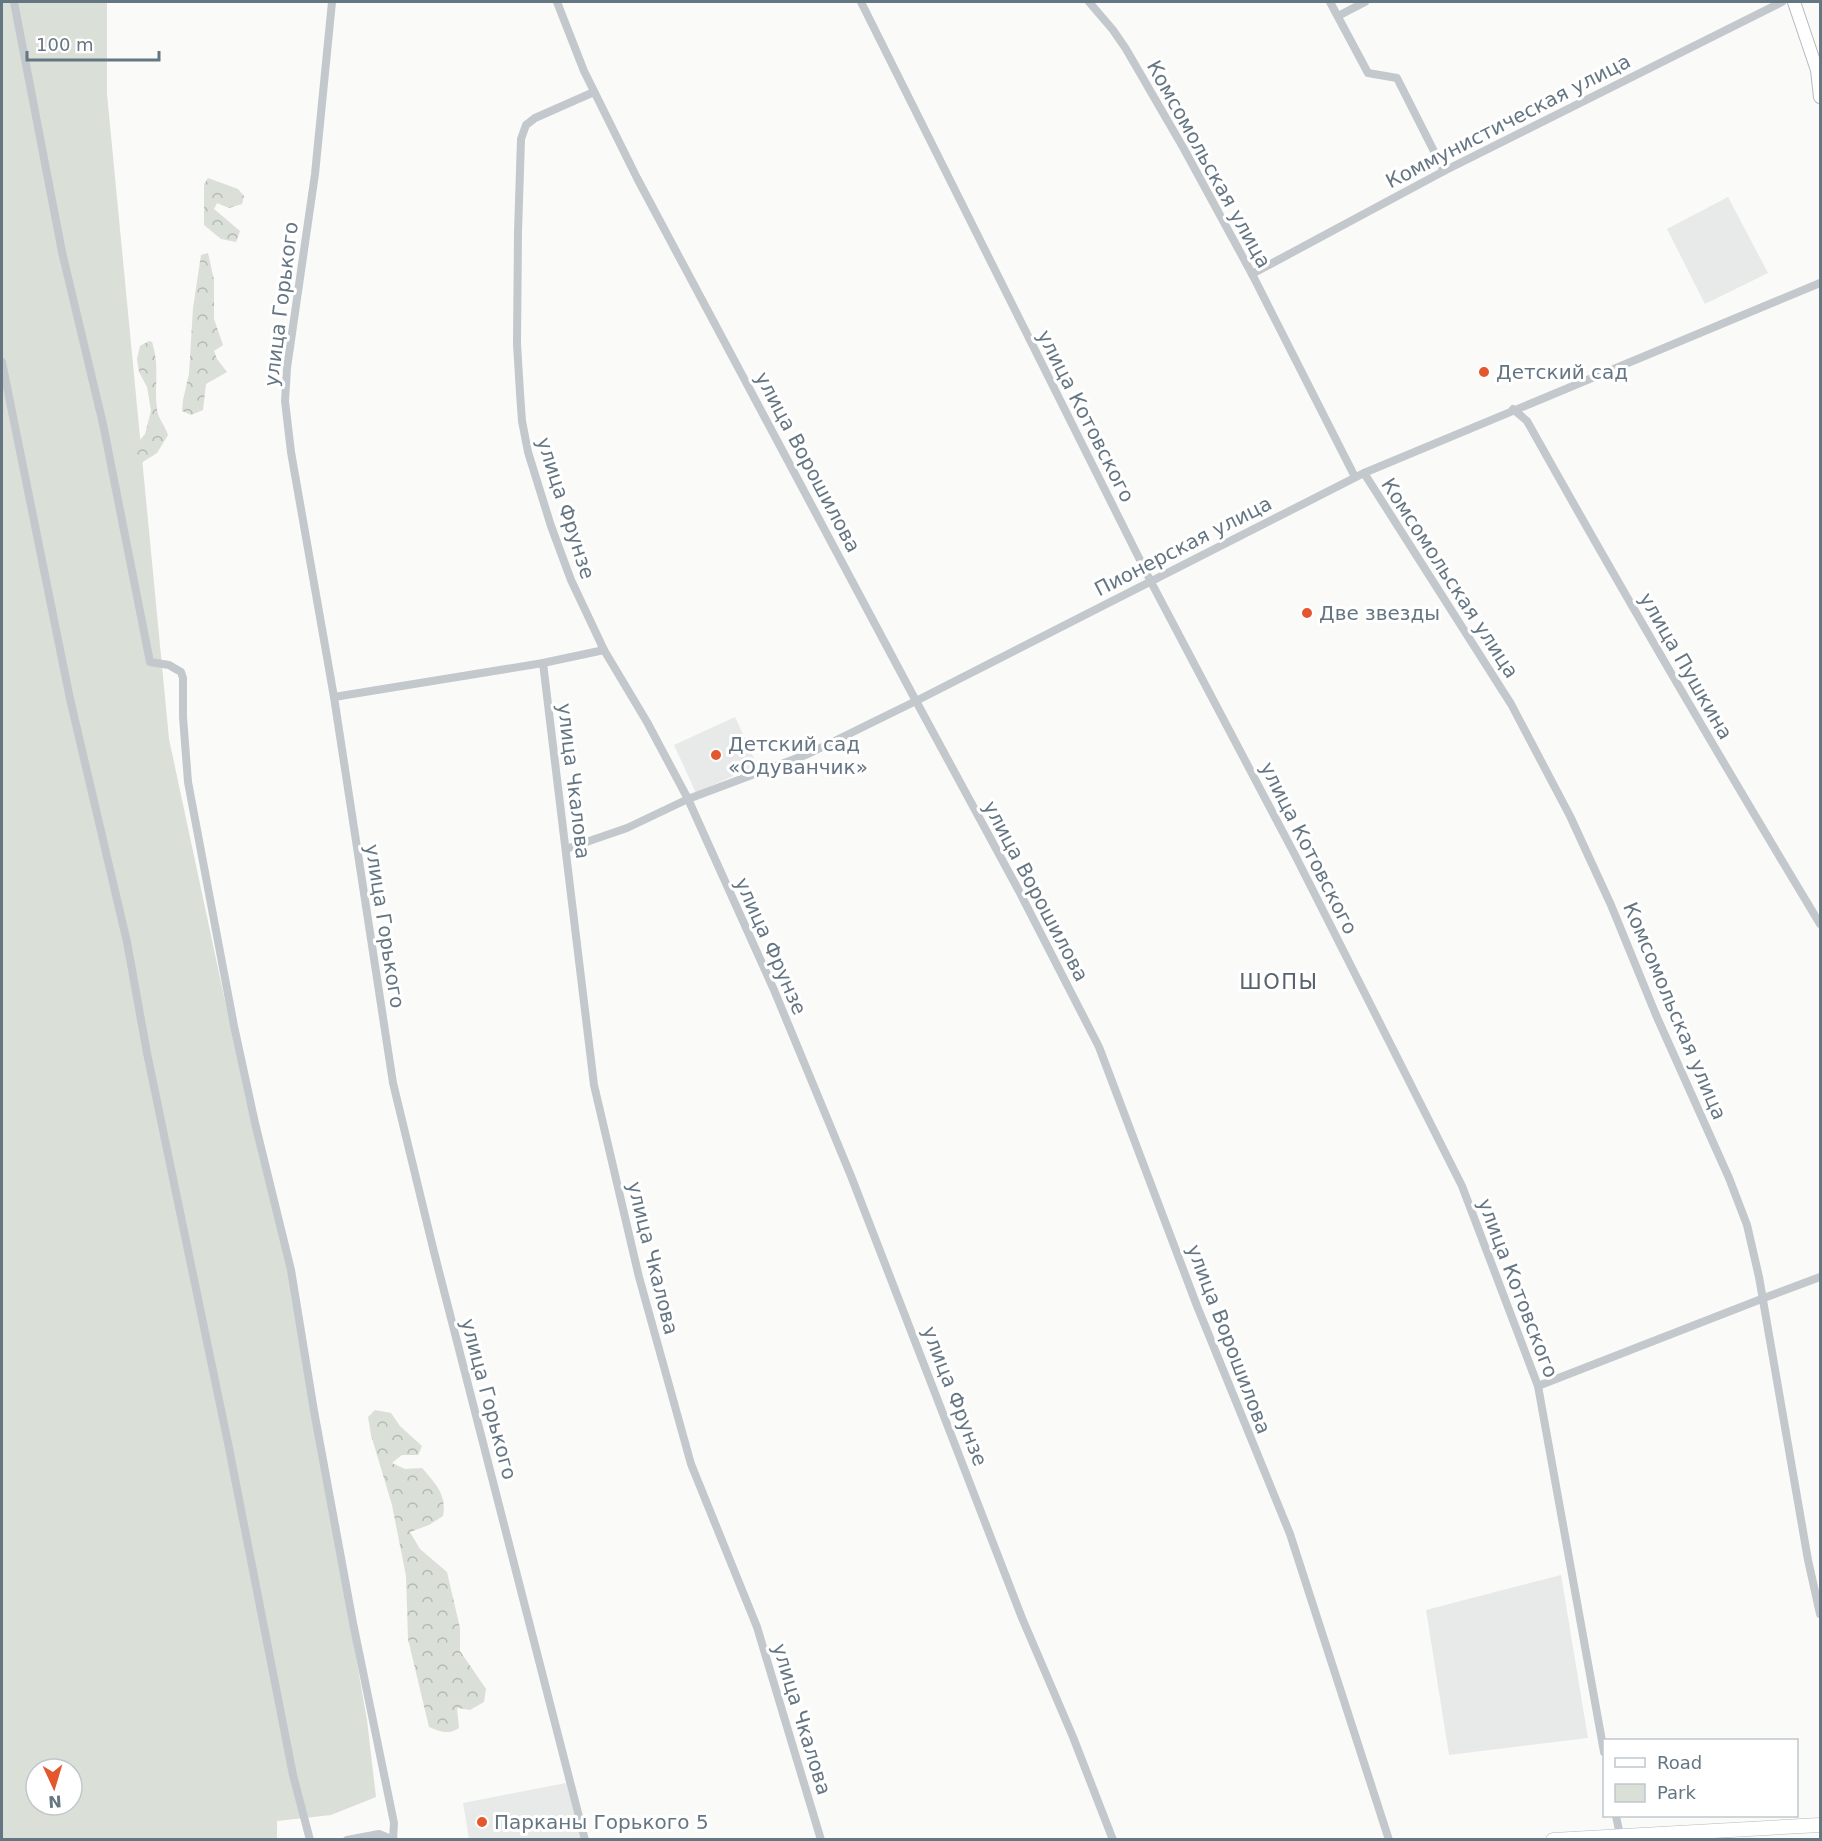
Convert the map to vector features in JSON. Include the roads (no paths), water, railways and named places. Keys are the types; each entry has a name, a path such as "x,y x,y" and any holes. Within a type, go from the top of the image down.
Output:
{"main road":[{"path":"1553,1839 1821,1825"}],"street":[{"path":"14,2 62,252 103,424 150,662 169,665 181,672 183,678 183,717 188,782 255,1123 291,1270 353,1623 394,1823 394,1839 379,1834 347,1839"},
{"name":"улица Горького","path":"332,2 315,174 287,368 285,401 291,452 334,697 393,1083 434,1252 585,1839"},
{"name":"улица Ворошилова","path":"557,2 594,92 637,178 1019,891 1099,1047 1201,1316 1290,1534 1389,1839"},
{"name":"улица Котовского","path":"861,2 1150,580 1296,856 1462,1186 1538,1386 1603,1741"},
{"name":"Комсомольская улица","path":"1089,2 1126,49 1252,274 1355,477"},
{"path":"1330,2 1368,73 1397,78 1444,171"},
{"path":"1338,16 1365,2"},
{"name":"Коммунистическая улица","path":"1252,274 1444,171 1782,2"},
{"path":"1794,2 1817,70 1821,97"},
{"name":"улица Фрунзе","path":"594,92 536,118 526,125 521,139 517,344 522,421 528,452 550,526 604,650 647,722 688,799 774,990 851,1176 1022,1618 1073,1737 1113,1839"},
{"name":"Пионерская улица","path":"566,849 627,828 688,799 808,754 1355,477 1513,409 1821,283"},
{"path":"2,363 70,699 127,942 147,1053 228,1443 293,1775 310,1839"},
{"path":"1527,421 1533,401"},
{"name":"улица Пушкина","path":"1513,409 1527,421 1685,697 1821,924"},
{"name":"Комсомольская улица","path":"1364,473 1511,704 1570,816 1729,1178 1747,1226 1764,1298 1808,1560 1821,1614"},
{"path":"334,697 543,663 604,650"},
{"name":"улица Чкалова","path":"543,663 594,1085 639,1277 691,1464 758,1628 821,1839"},
{"path":"1538,1386 1821,1277"},
{"path":"1616,1817 1620,1835"}],"place":[{"name":"Детский сад","path":"1484,372"},
{"name":"Две звезды","path":"1307,613"},
{"name":"Детский сад «Одуванчик»","path":"716,755"},
{"name":"Парканы Горького 5","path":"482,1822"}],"district":[{"name":"ШОПЫ","path":"1279,982"}]}
